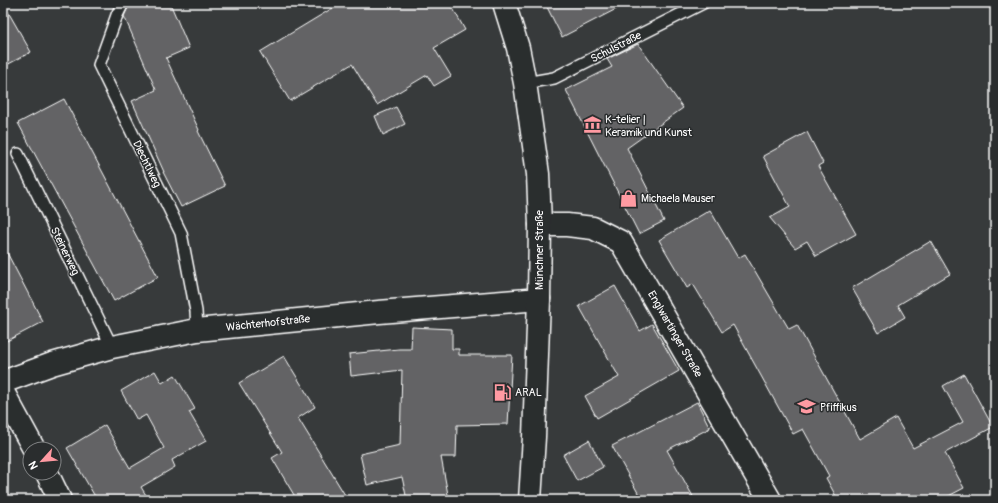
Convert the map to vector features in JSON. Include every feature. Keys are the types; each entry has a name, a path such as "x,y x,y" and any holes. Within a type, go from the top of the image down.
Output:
{"street":[{"name":"Münchner Straße","path":"504,3 518,48 525,83 538,174 540,225 539,299 530,500"},
{"name":"Englwartinger Straße","path":"540,225 567,225 593,228 622,242 770,500"},
{"name":"Wächterhofstraße","path":"3,382 52,364 112,347 198,330 539,299"},
{"path":"3,392 30,441"},
{"path":"51,481 60,500"}],"lane":[{"name":"Diechtlweg","path":"123,3 117,15 99,65 181,233 196,311 198,330"},
{"name":"Schulstraße","path":"525,83 554,78 564,74 703,3"},
{"name":"Steinerweg","path":"18,154 112,347"}],"building":[{"path":"3,3 31,52 3,67"},
{"path":"130,3 170,3 189,48 166,58 199,130 198,131 225,186 181,207 163,172 132,101 156,90 124,16"},
{"path":"341,3 450,3 465,30 434,48 451,76 434,86 427,75 377,105 352,64 290,101 260,52"},
{"path":"545,3 628,3 562,37"},
{"path":"638,44 683,108 627,148 664,221 639,234 566,90 612,67 607,59"},
{"path":"64,99 158,277 114,301 18,123"},
{"path":"396,107 405,124 383,135 375,116"},
{"path":"807,132 823,163 818,166 856,234 816,256 807,241 795,248 770,218 790,207 763,156"},
{"path":"710,210 738,258 745,254 789,329 797,325 860,439 896,418 913,448 963,422 943,386 964,374 993,427 945,453 964,488 941,500 838,500 826,478 829,476 803,429 793,434 733,325 722,332 693,284 687,288 659,240"},
{"path":"931,241 950,274 898,305 905,317 878,333 852,288"},
{"path":"3,245 43,322 3,343"},
{"path":"615,286 640,331 652,324 679,371 597,418 585,396 619,377 579,306"},
{"path":"412,327 452,329 452,349 459,349 459,355 512,355 508,424 457,425 456,457 441,457 449,500 407,500 402,477 367,485 360,454 400,445 402,370 351,376 349,354 411,349"},
{"path":"284,356 315,407 298,418 348,500 297,500 272,458 282,452 239,383"},
{"path":"155,371 162,383 175,375 195,409 189,412 206,441 172,460 175,467 141,487 149,500 97,500 67,448 105,425 130,468 164,448 146,415 137,420 121,391"},
{"path":"697,402 710,428 667,450 695,500 642,500 612,446"},
{"path":"589,440 603,467 577,481 563,455"}],"place":[{"name":"K-telier | Keramik und Kunst","path":"592,125"},
{"name":"Michaela Mauser","path":"628,198"},
{"name":"ARAL","path":"502,392"},
{"name":"Pfiffikus","path":"807,407"}]}
